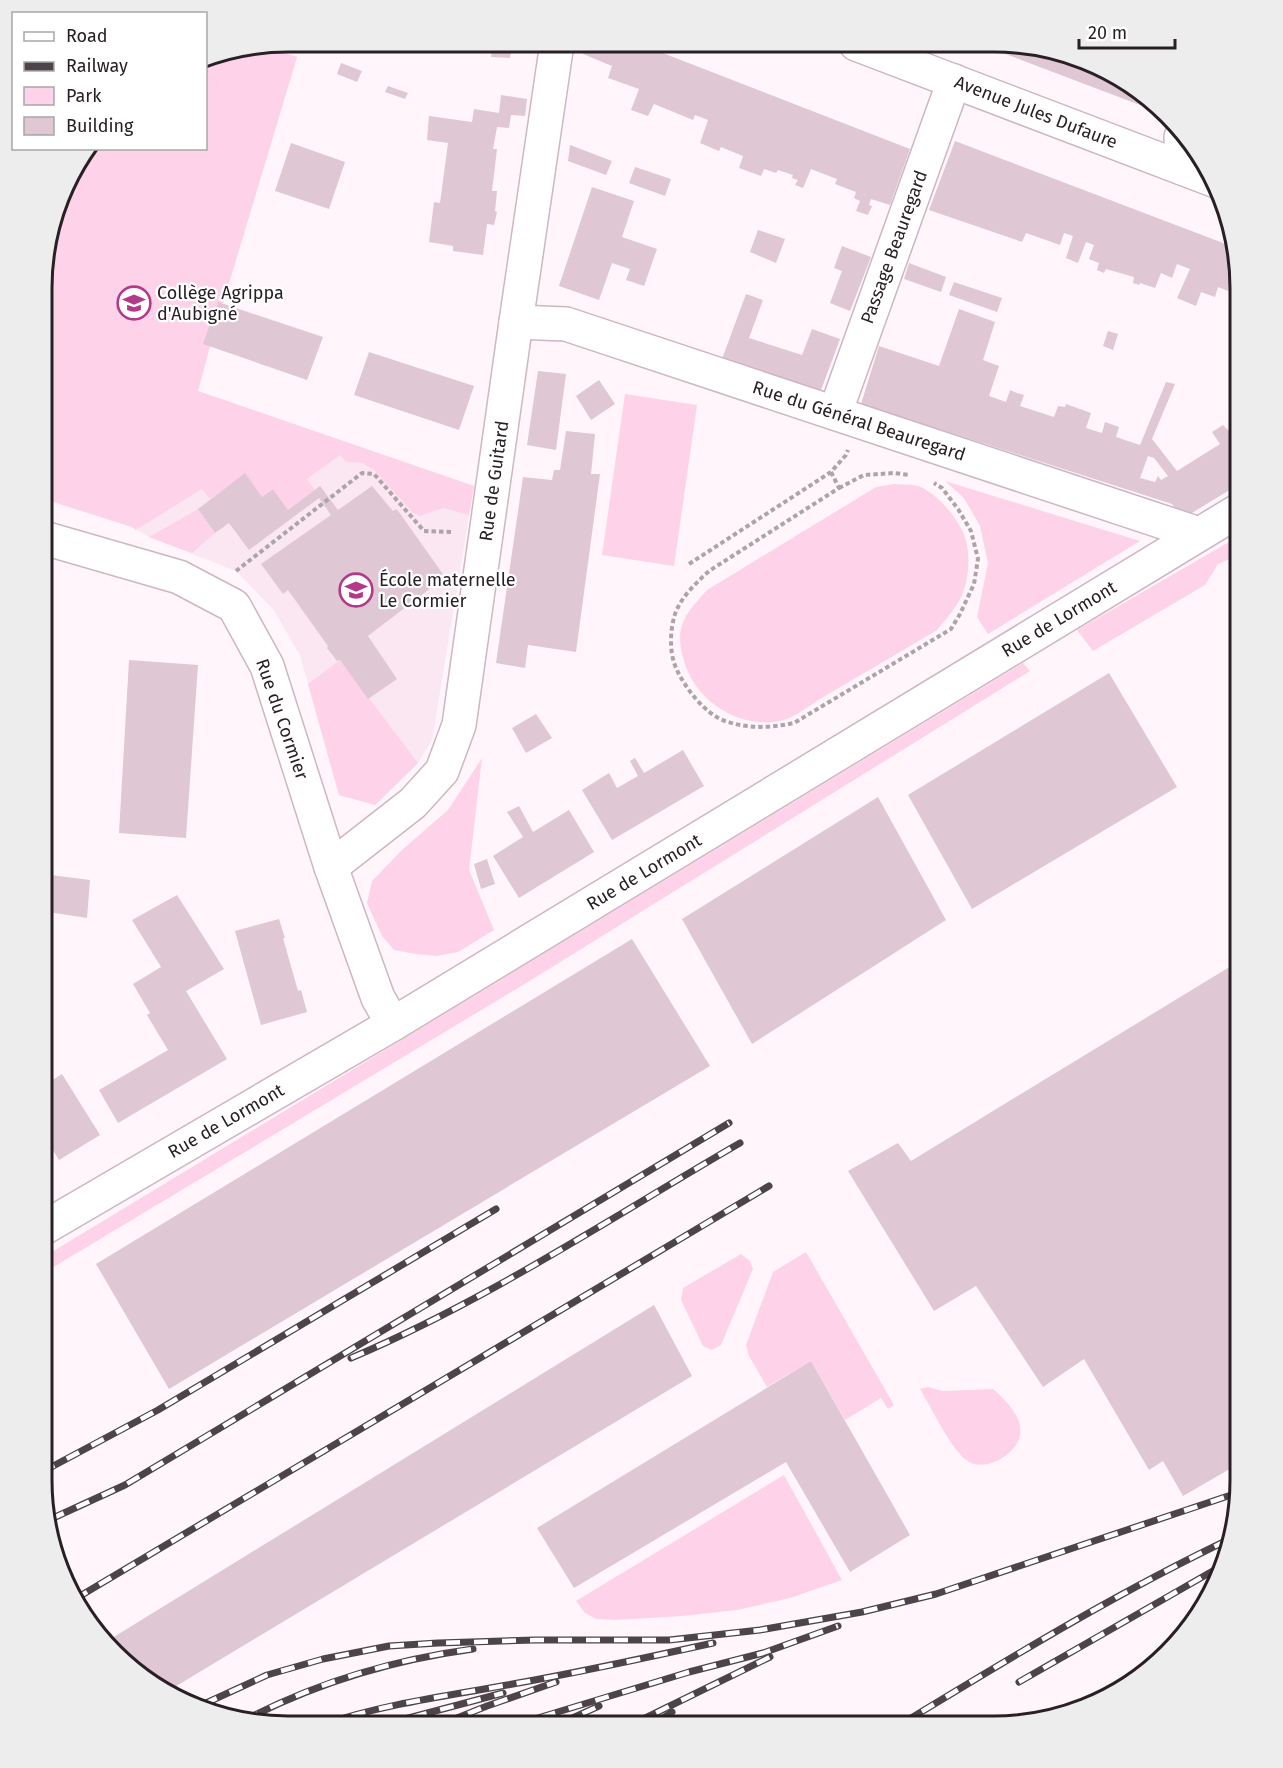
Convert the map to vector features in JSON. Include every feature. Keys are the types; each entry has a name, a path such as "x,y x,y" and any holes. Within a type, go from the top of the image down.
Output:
{"street":[{"name":"Rue de Guitard","path":"331,867 413,803 442,771 459,725 556,52"},
{"name":"Avenue Jules Dufaure","path":"877,52 954,81 1181,152 1195,164"},
{"name":"Passage Beauregard","path":"847,417 954,81"},
{"name":"Rue du Général Beauregard","path":"516,322 566,324 1199,534"},
{"name":"Rue de Lormont","path":"52,1223 393,1024 1230,516"},
{"name":"Rue du Cormier","path":"52,540 179,577 234,606 267,666 331,867 378,998 393,1024"}],"path":[{"path":"689,564 831,472 846,455 847,417"},
{"path":"831,472 839,488"},
{"path":"223,600 236,571 362,473 374,474 424,531 456,532"},
{"path":"912,476 894,473 864,475 839,488 710,571 692,586 675,612 670,639 675,667 694,696 710,713 725,721 752,728 772,728 794,723 951,629 974,584 978,559 971,531 958,509 942,488 932,482"}],"shaded area":[{"path":"284,52 297,57 198,391 474,486 432,740 418,763 375,805 339,795 300,655 273,609 236,571 149,537 132,527 52,502 52,288 57,242 65,212 84,170 97,150 207,150 207,67 242,57"}],"green space":[{"name":"Collège Agrippa d'Aubigné","path":"284,52 297,57 198,391 474,486 469,515 443,508 420,516 413,513 375,471 363,463 346,462 340,455 307,479 315,490 288,510 273,489 262,497 245,474 210,499 202,489 136,530 52,502 52,288 57,242 65,212 84,170 97,150 207,150 207,67 242,57"},
{"path":"625,394 697,405 674,566 602,555"},
{"path":"945,481 1140,541 988,634 977,617 988,563 980,526 964,498"},
{"path":"894,484 918,486 934,495 949,510 965,537 968,558 966,584 960,600 944,622 937,630 787,719 756,722 741,719 714,704 693,681 682,654 680,633 691,608 707,590 876,487"},
{"path":"198,509 215,533 192,553 149,537"},
{"path":"1230,541 1230,559 1218,564 1205,585 1093,651 1077,630"},
{"path":"340,660 418,763 375,805 339,795 308,684"},
{"path":"1023,663 1030,671 528,982 52,1268 52,1252"},
{"path":"482,758 469,870 494,930 458,952 437,956 394,950 382,936 367,903 372,881 403,849 448,810"},
{"path":"806,1252 894,1405 888,1409 881,1398 845,1420 811,1361 767,1387 749,1356 746,1345 773,1272"},
{"path":"741,1254 750,1261 753,1269 721,1345 712,1350 703,1346 681,1300 683,1288"},
{"path":"928,1387 943,1391 993,1389 1012,1409 1019,1421 1018,1442 1007,1455 992,1463 984,1465 969,1462 962,1457 949,1439 920,1389"},
{"path":"784,1475 842,1580 790,1598 737,1610 683,1616 596,1619 585,1613 576,1601"}],"building":[{"path":"492,52 511,52 510,58 491,57"},
{"path":"583,52 660,52 910,149 890,205 871,199 869,205 872,206 868,215 856,211 860,201 854,198 856,192 835,184 837,179 811,169 803,188 795,185 798,180 792,178 793,175 778,170 776,173 764,169 761,176 739,168 743,156 721,147 719,151 700,143 708,120 695,115 693,120 654,104 648,116 631,110 639,89 608,78 612,66 583,54"},
{"path":"1001,52 1041,57 1085,70 1113,84 1145,107"},
{"path":"341,63 362,71 357,82 337,74"},
{"path":"388,86 408,93 405,99 385,92"},
{"path":"501,95 527,99 525,116 511,115 509,128 497,127 493,149 497,149 492,191 497,191 495,211 497,212 494,225 487,224 483,255 453,251 453,246 429,242 434,202 440,203 448,143 427,140 429,116 472,122 474,109 499,113"},
{"path":"955,141 1226,244 1230,292 1218,287 1215,297 1201,292 1196,306 1177,298 1190,269 1177,264 1172,278 1161,273 1155,288 1140,283 1139,285 1133,283 1134,277 1106,269 1104,273 1097,270 1099,263 1089,259 1094,245 1086,242 1078,263 1066,258 1073,236 1064,233 1060,245 1026,233 1022,242 929,210"},
{"path":"291,143 345,162 329,209 275,191"},
{"path":"570,145 612,161 606,175 568,161"},
{"path":"635,167 671,179 665,196 629,183"},
{"path":"592,187 634,201 622,237 657,249 644,286 626,280 630,269 612,263 599,300 559,286"},
{"path":"758,230 785,239 776,263 750,252"},
{"path":"842,246 871,257 850,311 830,303 842,271 834,268"},
{"path":"909,263 946,277 941,292 904,279"},
{"path":"954,282 1002,298 997,312 949,295"},
{"path":"746,294 763,300 749,338 802,355 812,329 840,339 821,390 722,359"},
{"path":"218,302 323,337 307,380 203,344"},
{"path":"959,309 995,322 983,360 999,366 989,396 1006,402 1010,390 1024,395 1020,406 1054,417 1058,406 1065,407 1066,404 1091,413 1086,428 1102,433 1105,422 1119,427 1116,437 1140,445 1166,382 1175,384 1152,439 1177,471 1220,444 1212,432 1223,425 1230,432 1230,490 1182,519 1172,504 861,404 879,346 939,366","holes":["1148,456 1154,458 1168,476 1161,480 1158,476 1155,482 1140,478"]},
{"path":"1108,331 1118,334 1113,350 1103,346"},
{"path":"369,352 474,386 459,430 354,395"},
{"path":"538,371 566,374 556,450 527,445"},
{"path":"599,380 615,404 591,420 576,396"},
{"path":"566,431 595,434 591,474 600,474 576,652 528,645 525,668 496,663 523,477 552,480 554,470 560,470"},
{"path":"245,473 262,497 273,489 288,510 320,486 338,510 372,486 393,511 396,509 399,512 445,577 368,636 397,679 368,699 340,660 337,661 327,648 328,646 288,590 283,594 261,564 331,515 319,498 249,550 229,523 215,533 198,509"},
{"path":"129,660 198,665 186,838 119,833"},
{"path":"1109,673 1177,787 972,909 908,795"},
{"path":"536,714 552,738 526,753 512,728"},
{"path":"683,750 704,786 612,840 582,790 609,773 617,788 638,776 630,761 635,758 644,773"},
{"path":"878,797 946,920 752,1044 682,919"},
{"path":"519,806 533,832 569,810 594,852 519,898 493,856 523,837 507,812"},
{"path":"487,859 495,884 481,889 474,864"},
{"path":"52,875 90,880 87,918 52,913"},
{"path":"177,895 224,969 186,991 227,1059 118,1123 99,1090 168,1050 147,1015 150,1013 133,984 161,967 132,920"},
{"path":"279,919 298,991 301,990 307,1012 261,1025 235,931"},
{"path":"632,939 710,1066 169,1389 96,1264"},
{"path":"1230,967 1230,1469 1183,1496 1163,1461 1149,1470 1084,1359 1043,1387 976,1286 934,1311 848,1171 898,1143 911,1161"},
{"path":"62,1074 100,1135 59,1160 52,1150 52,1080"},
{"path":"654,1305 692,1376 175,1687 145,1667 113,1637"},
{"path":"811,1361 910,1535 850,1572 786,1462 574,1588 537,1528"}],"railway":[{"path":"56,1517 125,1485 729,1123"},
{"path":"351,1358 402,1335 501,1284 740,1143"},
{"path":"82,1595 769,1186"},
{"path":"52,1467 158,1410 496,1209"},
{"path":"209,1702 267,1675 323,1659 389,1646 535,1640 669,1640 760,1630 862,1612 936,1594 1230,1495"},
{"path":"915,1716 1104,1604 1221,1543"},
{"path":"1019,1682 1212,1571"},
{"path":"545,1716 689,1672 763,1653 838,1626"},
{"path":"351,1716 713,1643"},
{"path":"258,1713 300,1694 356,1674 413,1659 473,1649"},
{"path":"649,1716 770,1657"},
{"path":"462,1716 556,1682"},
{"path":"416,1716 503,1693"},
{"path":"577,1716 599,1706"},
{"path":"666,1716 672,1712"}],"place":[{"name":"Collège Agrippa d'Aubigné","path":"134,303"},
{"name":"École maternelle Le Cormier","path":"356,590"}]}
